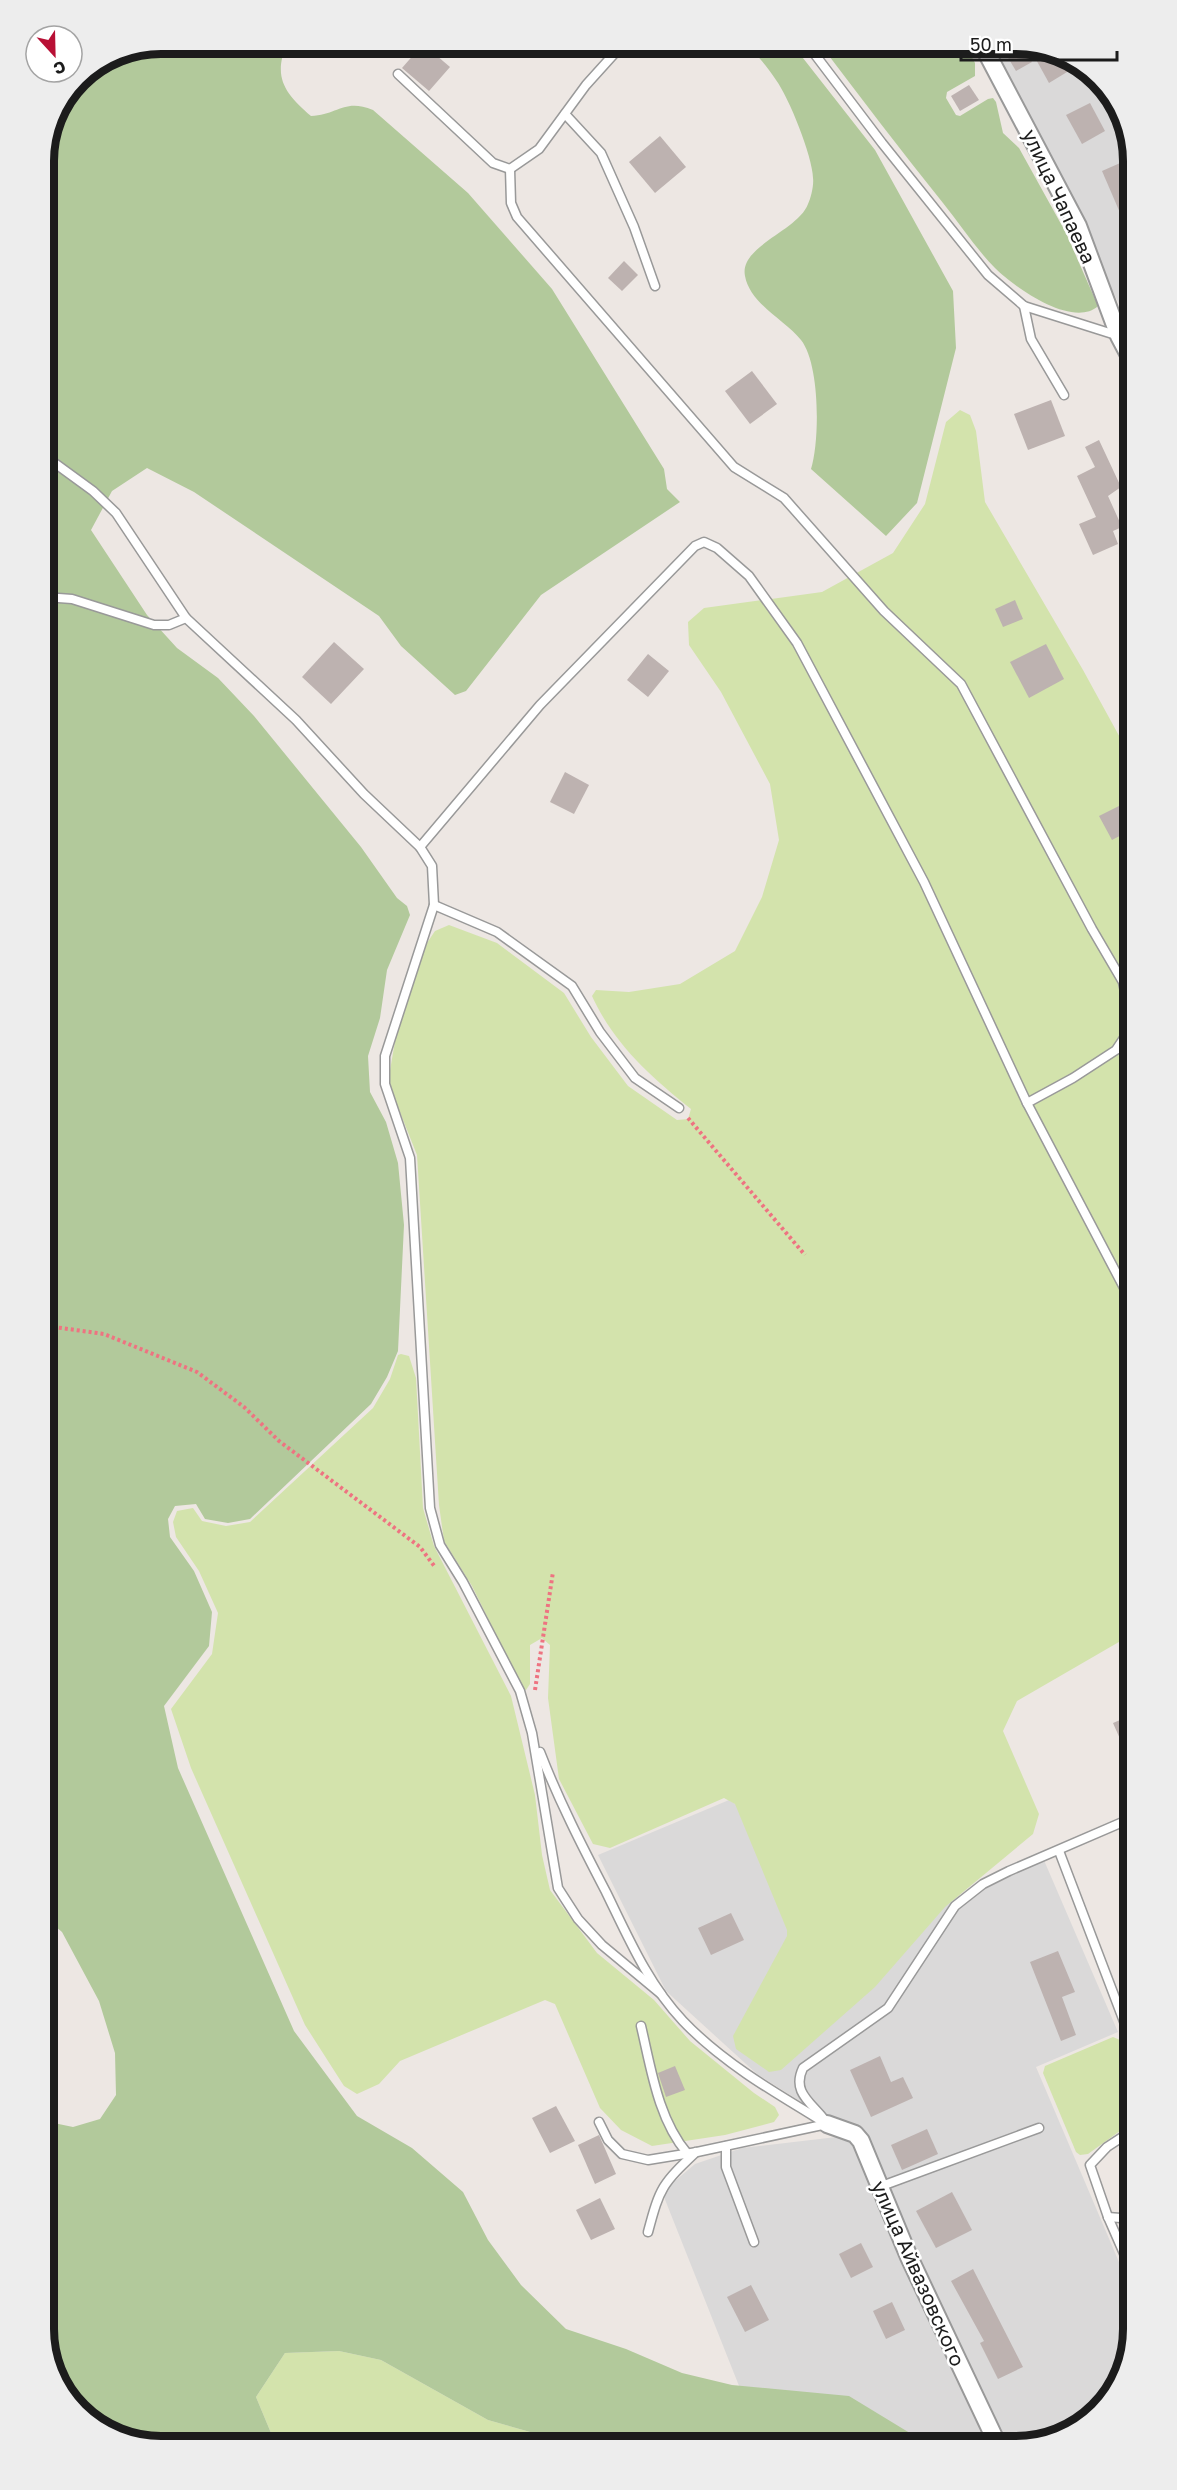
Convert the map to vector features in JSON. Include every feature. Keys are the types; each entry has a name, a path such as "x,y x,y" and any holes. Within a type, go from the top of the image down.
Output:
{"street":[{"name":"улица Чапаева","path":"987,54 1078,226 1123,344"},
{"name":"улица Айвазовского","path":"827,2124 855,2134 861,2141 909,2257 994,2436"}],"lane":[{"path":"510,169 539,149 615,54"},
{"path":"815,54 882,143 988,275 1024,306 1119,336"},
{"path":"398,74 493,163 510,169"},
{"path":"565,114 601,153 634,227 655,286"},
{"path":"510,169 511,203 517,217 734,467 784,498 884,611 962,684 1086,919 1123,982"},
{"path":"1024,306 1031,339 1064,395"},
{"path":"54,463 93,491 116,513 186,618 296,720 364,794 420,847 432,866 434,905 385,1056 385,1083 410,1158 430,1508 440,1545 464,1582 520,1691 532,1733 558,1888 578,1919 602,1945 661,1994"},
{"path":"420,847 540,705 696,546 704,542 717,548 749,576 797,643 924,882 1027,1103 1123,1286"},
{"path":"54,598 72,599 154,625 169,625 186,618"},
{"path":"434,905 497,932 572,986 600,1032 636,1078 679,1108"},
{"path":"1027,1103 1073,1078 1116,1050 1123,1040"},
{"path":"532,1733 574,1832 636,1952 661,1994 684,2022 757,2082 827,2124"},
{"path":"827,2124 798,2087 798,2079 803,2068 888,2008 954,1906 1000,1875 1123,1822"},
{"path":"1059,1851 1123,2019"},
{"path":"641,2026 663,2111 678,2142 687,2153"},
{"path":"599,2122 608,2140 622,2154 648,2160 697,2152 827,2124"},
{"path":"879,2187 1039,2128"},
{"path":"1123,2137 1107,2148 1090,2165 1123,2251"},
{"path":"726,2146 726,2167 754,2242"},
{"path":"648,2232 657,2198 666,2180 697,2152"},
{"path":"1108,2217 1123,2218"}],"path":[{"path":"679,1108 805,1255"},
{"path":"54,1327 104,1334 196,1372 244,1407 279,1441 420,1546 438,1572 464,1582"},
{"path":"540,1650 553,1572"}],"shaded area":[{"path":"995,54 1037,56 1063,65 1081,76 1096,90 1112,114 1119,133 1123,161 1123,312"},
{"path":"729,1800 910,1918 1043,1858 1118,2032 1036,2067 1123,2271 1123,2329 1119,2357 1109,2383 1087,2409 1063,2425 1044,2432 1001,2436 921,2271 860,2129 822,2115 757,2074 666,1991 598,1855"},
{"path":"845,2136 855,2148 900,2258 984,2436 761,2436 747,2406 662,2192 695,2164 742,2148"}],"green space":[{"path":"154,54 284,54 281,76 284,84 288,93 311,116 348,106 373,110 468,193 552,289 664,469 667,489 680,502 541,595 466,691 455,695 401,646 379,616 194,492 147,468 112,491 91,530 147,615 177,648 218,678 254,716 361,847 397,898 407,906 410,915 387,970 380,1018 368,1056 370,1092 386,1122 398,1163 404,1225 398,1351 387,1377 371,1404 250,1519 228,1523 205,1519 196,1504 175,1506 168,1519 170,1537 194,1571 212,1612 209,1646 164,1706 178,1768 294,2031 357,2116 412,2148 463,2192 488,2240 521,2285 566,2329 626,2349 682,2373 732,2385 849,2396 915,2436 544,2436 488,2420 381,2360 339,2351 285,2353 256,2397 272,2436 154,2436 133,2432 107,2422 85,2405 68,2383 56,2350 54,2336 54,2123 73,2127 100,2119 116,2095 115,2053 99,2001 62,1932 54,1925 54,154 58,133 68,107 90,81 120,62"},
{"path":"756,54 800,54 875,150 953,291 956,348 917,503 886,536 811,469 817,422 815,384 807,351 801,340 754,295 745,276 746,265 751,256 802,214 813,188 812,168 799,127 773,75"},
{"path":"828,54 970,54 975,63 975,76 947,92 946,98 956,115 960,116 988,99 993,98 996,102 1003,133 1019,148 1066,233 1098,306 1087,312 1059,309 1029,294 1004,276 975,245"},
{"path":"960,410 970,415 976,431 985,502 1123,743 1123,1640 1017,1701 1003,1731 1039,1814 1033,1834 945,1907 875,1987 781,2070 769,2072 736,2049 733,2036 787,1936 787,1930 735,1804 724,1798 610,1848 593,1844 559,1779 548,1698 550,1645 542,1638 530,1645 530,1684 526,1690 523,1689 472,1586 444,1541 439,1505 417,1155 388,1082 398,1024 427,943 435,931 449,925 497,943 564,993 591,1037 628,1086 677,1120 688,1119 691,1109 634,1058 611,1029 592,996 596,990 629,992 680,984 735,951 762,897 779,840 770,784 721,692 689,645 688,622 704,608 822,592 893,553 925,504 946,422"},
{"path":"398,1355 409,1356 416,1378 423,1508 434,1546 511,1696 535,1795 542,1855 550,1890 597,1953 654,2000 690,2041 754,2093 775,2107 779,2115 774,2122 725,2135 652,2146 621,2130 600,2108 555,2004 545,2000 400,2061 379,2084 357,2094 344,2086 305,2025 191,1768 171,1709 212,1654 218,1613 199,1571 176,1537 173,1522 177,1511 193,1508 202,1521 226,1526 250,1522 373,1408 390,1379"},
{"path":"1113,2037 1120,2040 1123,2047 1123,2129 1088,2154 1080,2155 1076,2152 1043,2073 1045,2066"},
{"path":"339,2351 381,2360 488,2420 544,2436 272,2436 256,2397 285,2353"}],"building":[{"path":"414,54 435,54 450,67 429,91 402,68"},
{"path":"1006,54 1028,55 1032,62 1016,71"},
{"path":"1034,56 1071,70 1049,83"},
{"path":"969,85 979,100 960,111 951,96"},
{"path":"1090,103 1105,131 1082,144 1066,115"},
{"path":"660,136 686,167 655,193 629,162"},
{"path":"1123,162 1123,220 1102,171"},
{"path":"624,261 638,275 622,291 608,278"},
{"path":"752,371 777,404 750,424 725,391"},
{"path":"1051,400 1065,436 1028,450 1014,414"},
{"path":"1099,440 1121,487 1108,496 1122,527 1113,531 1118,544 1093,555 1079,524 1096,517 1077,476 1095,467 1085,447"},
{"path":"1015,600 1023,619 1003,627 995,609"},
{"path":"334,642 364,669 331,704 302,677"},
{"path":"1046,644 1064,679 1029,698 1010,662"},
{"path":"648,654 669,671 648,697 627,680"},
{"path":"565,772 589,785 574,814 550,802"},
{"path":"1123,804 1123,834 1112,840 1099,816"},
{"path":"1123,1719 1123,1746 1113,1723"},
{"path":"731,1913 744,1940 711,1955 698,1928"},
{"path":"1058,1951 1075,1992 1062,1997 1076,2035 1061,2041 1030,1962"},
{"path":"880,2056 891,2082 903,2077 913,2098 871,2117 850,2070"},
{"path":"675,2066 685,2090 666,2097 658,2073"},
{"path":"556,2106 575,2141 550,2153 532,2118"},
{"path":"927,2129 938,2154 902,2170 891,2145"},
{"path":"599,2135 616,2174 595,2184 578,2145"},
{"path":"952,2192 972,2230 936,2248 916,2211"},
{"path":"600,2198 615,2229 591,2240 576,2210"},
{"path":"861,2243 873,2267 851,2278 839,2254"},
{"path":"973,2269 1023,2367 998,2379 980,2343 984,2341 951,2281"},
{"path":"751,2285 769,2320 745,2332 727,2297"},
{"path":"892,2302 905,2330 886,2339 873,2311"}]}
